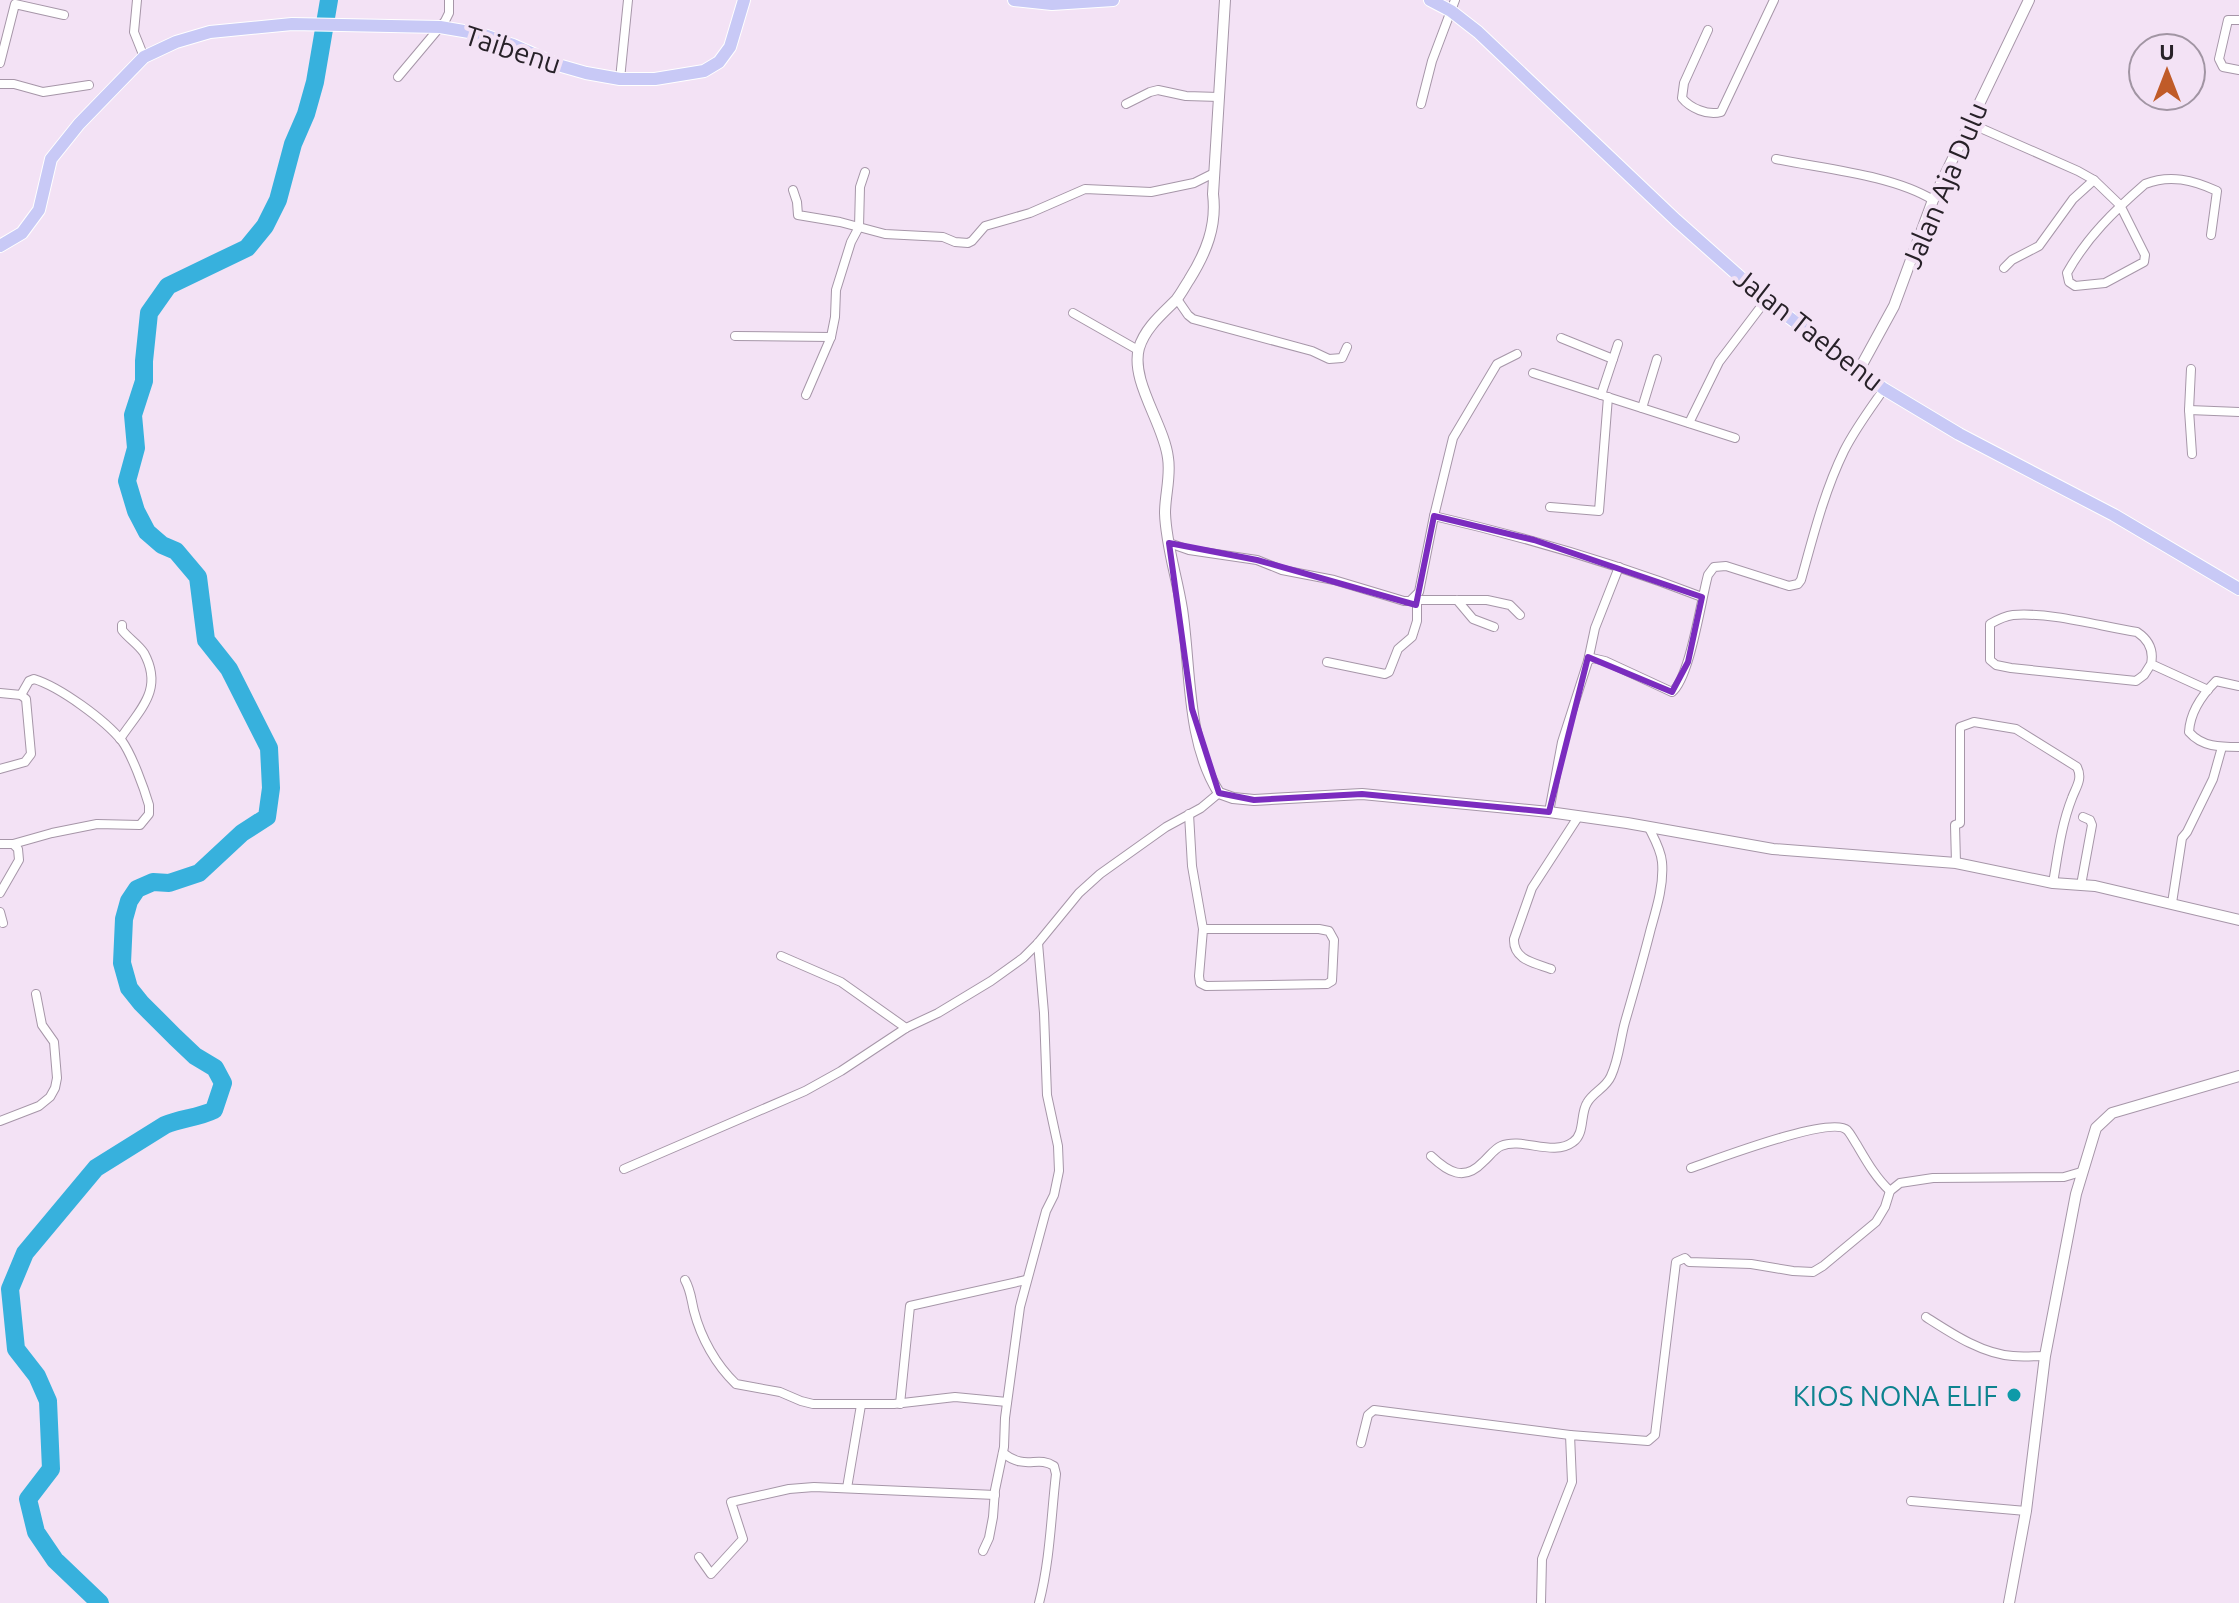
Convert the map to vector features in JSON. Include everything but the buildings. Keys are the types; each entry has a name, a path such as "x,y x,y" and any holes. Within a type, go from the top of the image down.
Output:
{"main road":[{"name":"Taibenu","path":"144,57 176,42 210,32 292,24 440,27 481,34 558,65 620,79 674,77 704,71 725,56 744,0"},
{"path":"1014,0 1052,4 1111,0"},
{"name":"Jalan Taebenu","path":"1430,0 1453,5 1676,220 1766,300 1884,389 1959,434 2114,515 2239,589"},
{"path":"0,246 22,233 39,210 51,159 60,147 144,57"}],"street":[{"path":"137,0 134,32 144,57"},
{"path":"398,77 440,27 449,13 449,0"},
{"path":"620,79 628,0"},
{"path":"1225,0 1214,173 1215,209 1211,232 1198,267 1177,299 1165,309 1143,338 1138,350 1143,392 1153,408 1168,456 1165,515 1186,641 1192,709 1205,760 1219,793 1254,800 1362,794 1549,812 1773,849 1956,863 2053,883 2107,888 2239,920"},
{"path":"1708,30 1684,83 1682,98 1686,104 1714,114 1721,112 1774,0"},
{"name":"Jalan Aja Dulu","path":"1859,370 1894,306 1933,200 2029,0"},
{"path":"0,63 16,2 64,15"},
{"path":"1421,104 1432,61 1453,5"},
{"path":"2239,20 2228,20 2219,59 2223,67 2239,70"},
{"path":"0,84 14,84 43,92 89,85"},
{"path":"1126,104 1158,90 1186,96 1219,97"},
{"path":"1969,123 2078,171 2094,180 2120,205 2145,255 2144,262 2105,283 2086,286 2072,284 2067,278 2071,267 2103,222 2120,205 2145,184 2159,179 2179,179 2217,191 2211,235"},
{"path":"1776,159 1881,180 1920,192 1933,200"},
{"path":"806,395 831,337 837,285 859,227 860,187 865,172"},
{"path":"793,190 798,215 885,234 943,237 968,243 985,226 1030,213 1085,189 1151,192 1194,183 1214,173"},
{"path":"2004,268 2012,260 2039,246 2073,199 2094,180"},
{"path":"1177,299 1193,319 1312,351 1329,359 1342,358 1347,347"},
{"path":"1689,423 1719,362 1766,300"},
{"path":"1073,313 1138,350"},
{"path":"735,336 831,337"},
{"path":"1561,338 1613,359"},
{"path":"1550,507 1599,511 1604,396 1618,344"},
{"path":"1327,662 1385,674 1389,672 1398,649 1412,637 1417,621 1417,597 1449,449 1459,426 1497,364 1517,354"},
{"path":"1642,408 1657,359"},
{"path":"2191,369 2189,410 2192,454"},
{"path":"1533,373 1735,438"},
{"path":"1588,661 1592,658 1605,661 1672,692 1680,684 1688,662 1710,570 1718,565 1789,586 1798,584 1820,512 1843,454 1884,389"},
{"path":"2189,410 2239,412"},
{"path":"1434,516 1511,534 1619,567 1702,597"},
{"path":"1169,543 1189,550 1257,560 1282,570 1334,580 1404,601 1417,597 1500,602 1510,605 1520,615"},
{"path":"1549,812 1562,742 1588,661 1595,628 1619,567"},
{"path":"1457,600 1473,619 1494,627"},
{"path":"2010,615 2021,615 2137,632 2152,649 2151,664 2136,681 1996,665 1990,660 1990,624 2010,615"},
{"path":"120,739 153,685 143,651 122,630 122,625"},
{"path":"2151,664 2208,690"},
{"path":"0,844 13,844 97,824 140,825 149,814 149,805 128,751 120,739 89,711 41,681 29,681 21,695"},
{"path":"2239,686 2216,681 2193,712 2189,732 2203,743 2239,747"},
{"path":"0,693 21,695 26,699 31,754 25,762 0,769"},
{"path":"1956,863 1955,825 1960,823 1960,727 1974,722 2016,729 2080,771 2080,780 2060,837 2053,883"},
{"path":"2172,903 2182,838 2213,779 2222,747"},
{"path":"624,1169 805,1091 906,1028 991,981 1023,958 1079,893 1100,874 1219,793"},
{"path":"1189,814 1192,866 1203,929 1199,980 1203,985 1327,984 1332,981 1334,940 1329,931 1203,929"},
{"path":"1551,969 1519,956 1513,948 1514,939 1532,888 1578,817"},
{"path":"2081,885 2092,825 2090,820 2083,817"},
{"path":"1431,1156 1444,1169 1469,1173 1500,1146 1521,1144 1551,1147 1577,1140 1588,1101 1610,1079 1616,1063 1659,899 1663,865 1649,828"},
{"path":"0,893 19,860 18,849 13,844"},
{"path":"0,912 3,923"},
{"path":"983,1551 989,1538 1003,1453 1020,1307 1059,1171 1058,1146 1047,1095 1038,943"},
{"path":"781,956 841,982 906,1028"},
{"path":"0,1121 39,1106 55,1088 54,1042 42,1025 36,994"},
{"path":"2009,1603 2026,1511 2045,1356 2081,1172 2096,1128 2112,1113 2239,1076"},
{"path":"1691,1168 1797,1133 1833,1125 1848,1131 1878,1180 1890,1191"},
{"path":"1361,1443 1368,1415 1374,1410 1570,1435 1648,1441 1655,1435 1676,1262 1685,1258 1689,1262 1751,1264 1813,1272 1876,1222 1890,1191 1900,1183 1918,1179 2064,1177 2081,1172"},
{"path":"685,1280 692,1292 694,1309 710,1350 736,1384 780,1392 813,1404 900,1404 955,1397 1007,1402"},
{"path":"900,1404 910,1306 1026,1280"},
{"path":"1926,1317 1956,1336 1986,1349 2011,1357 2045,1356"},
{"path":"847,1488 861,1405"},
{"path":"1541,1603 1542,1559 1572,1482 1570,1435"},
{"path":"1003,1453 1024,1463 1046,1461 1054,1466 1056,1474 1044,1586 1039,1603"},
{"path":"699,1557 711,1574 743,1539 731,1502 789,1489 847,1488 995,1495"},
{"path":"1911,1501 2026,1511"}],"highlighted area":[{"path":"1434,516 1534,540 1702,597 1688,662 1672,692 1588,657 1549,812 1362,794 1254,800 1219,793 1192,709 1169,543 1257,560 1416,605"}],"waterway":[{"path":"100,1603 55,1560 36,1532 28,1499 51,1469 48,1401 37,1376 16,1349 10,1289 25,1253 96,1168 165,1125 214,1110 223,1083 215,1068 195,1056 129,988 122,963 124,919 129,901 137,889 153,882 169,883 199,873 242,833 267,817 271,788 269,748 229,669 206,640 198,577 176,551 162,545 147,532 136,511 127,481 136,448 133,415 144,381 149,313 168,286 247,248 265,226 278,200 293,144 315,82 329,0"}],"place":[{"name":"KIOS NONA ELIF","path":"2014,1395"}]}
